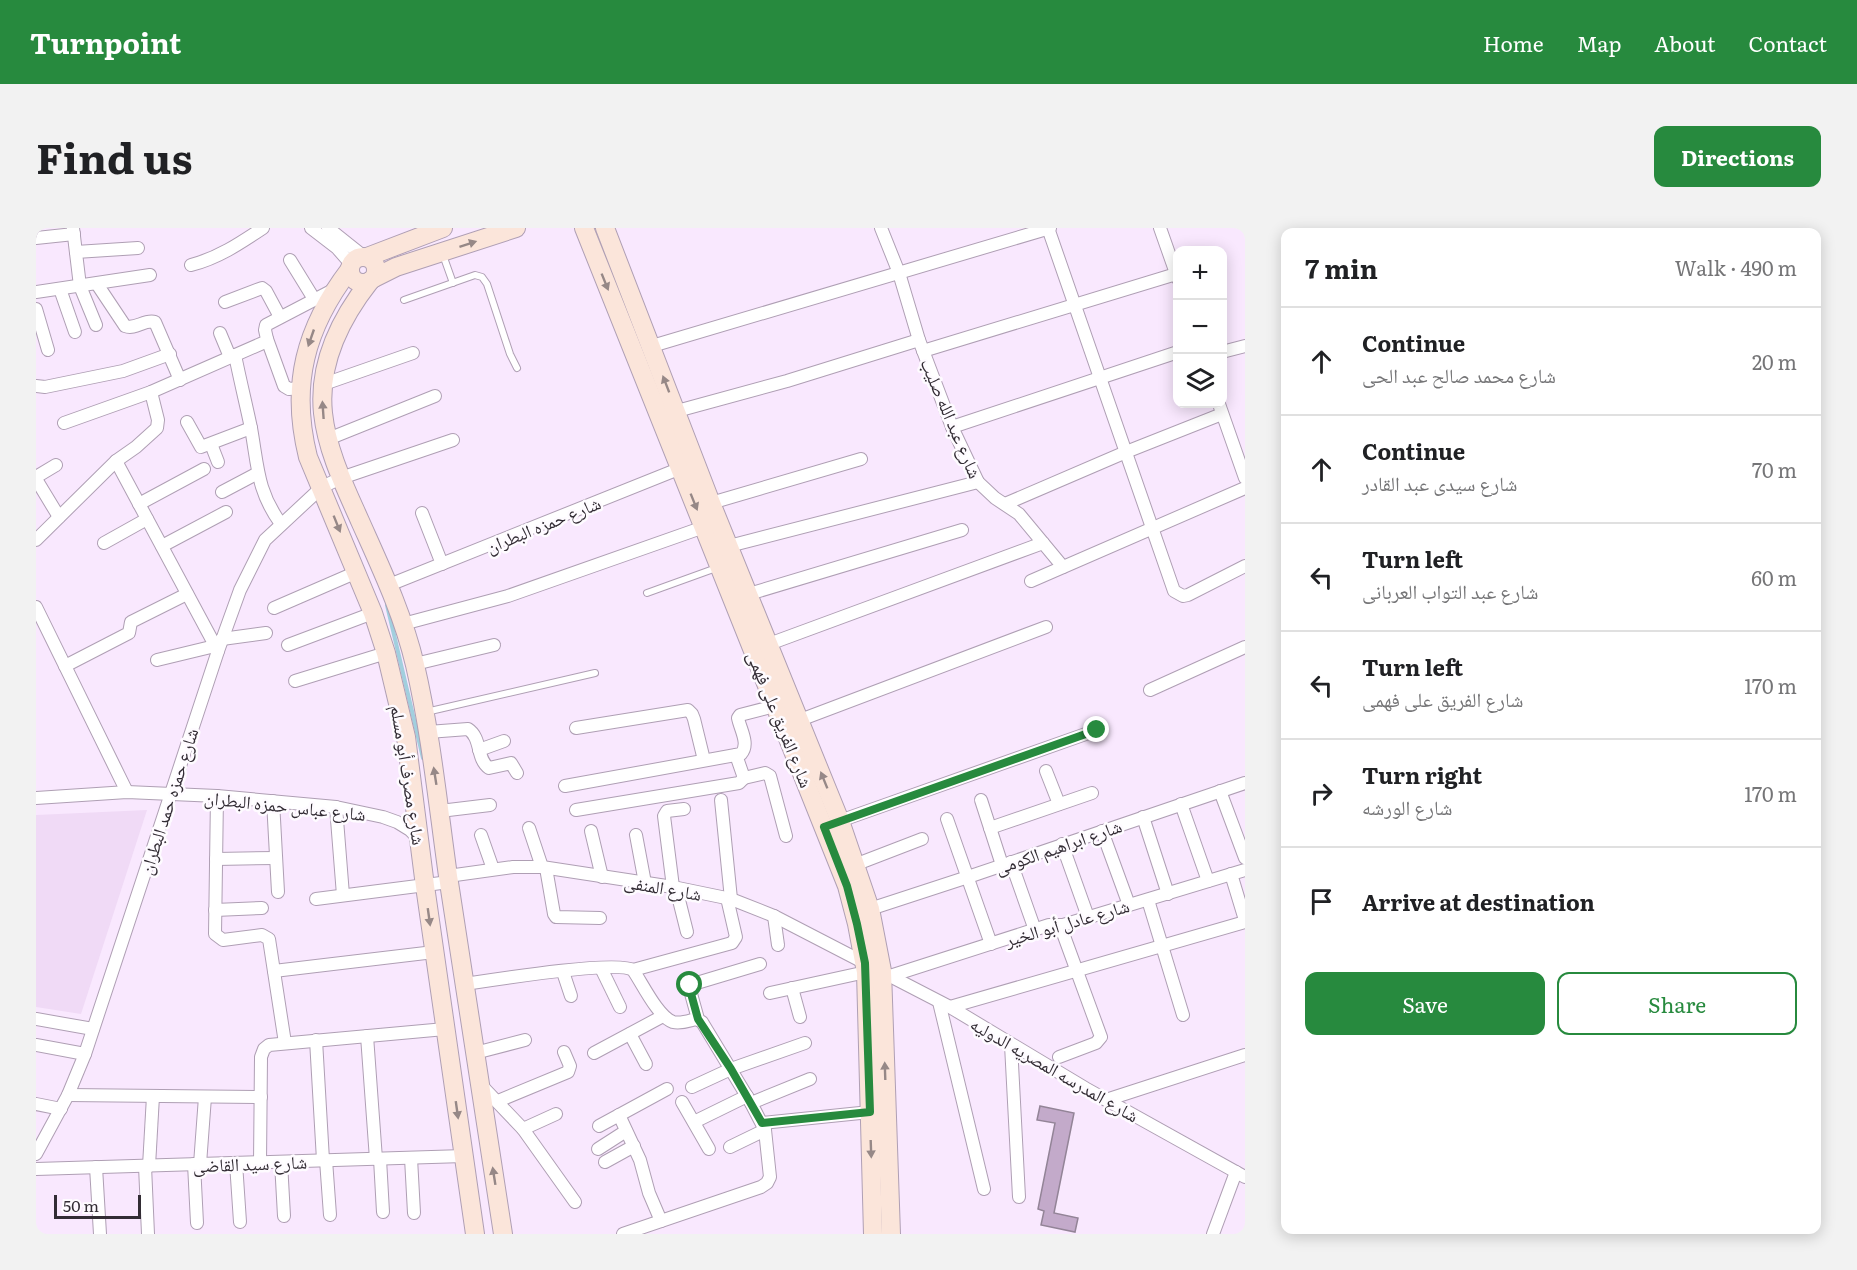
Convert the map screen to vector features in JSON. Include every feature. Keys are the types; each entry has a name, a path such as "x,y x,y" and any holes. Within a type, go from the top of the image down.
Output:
{"street":[{"path":"191,265 226,252 263,228"},
{"path":"311,228 358,262 375,264 376,274 372,280"},
{"path":"328,228 358,262"},
{"path":"358,262 443,228"},
{"path":"372,280 396,267 516,228"},
{"name":"شارع الفريق على فهمى","path":"584,228 688,465 711,503 729,546 769,645 780,702 800,720 832,824 857,924 876,970 870,1112 873,1234"},
{"name":"شارع الفريق على فهمى","path":"605,228 677,411 704,528 832,824 856,864 870,909 876,970 891,1234"},
{"name":"شارع عبد الله صليب","path":"881,228 899,273 921,346 952,427 978,482 990,494 1018,514 1063,567"},
{"path":"651,346 1049,228 1174,591 1188,595 1245,566"},
{"path":"1160,228 1173,265"},
{"path":"36,238 74,231 80,286 96,325"},
{"path":"76,252 138,248"},
{"path":"290,260 314,299"},
{"name":"شارع مصرف أبو مسلم","path":"358,262 335,289 314,326 305,357 300,388 303,435 308,457 373,613 386,653 406,737 424,886 475,1234"},
{"path":"36,292 150,275"},
{"path":"677,411 1173,278"},
{"name":"شارع مصرف أبو مسلم","path":"372,280 356,299 334,340 324,384 323,412 328,439 341,478 389,585 415,664 428,732 448,879 503,1234"},
{"path":"97,284 125,326 132,328 151,321 155,322 180,380"},
{"path":"225,302 262,288 266,291 280,317"},
{"path":"60,289 75,332"},
{"path":"300,388 289,389 284,386 267,339 266,324 335,289"},
{"path":"36,309 48,350"},
{"path":"220,333 233,356 251,428 264,497 281,524"},
{"path":"64,423 152,392 265,342 267,339"},
{"path":"1227,351 1245,346"},
{"path":"324,384 413,353"},
{"path":"36,386 45,387 123,371 170,354"},
{"path":"952,427 1173,354"},
{"path":"36,540 116,461 157,428 158,420 152,392"},
{"path":"328,439 435,396"},
{"path":"1005,504 1220,409 1240,452 1245,478"},
{"path":"188,422 199,447 251,428"},
{"name":"شارع حمزه حمد البطران","path":"36,1154 68,1095 85,1054 218,645 251,565 265,540 322,488 341,478 453,440"},
{"path":"211,444 219,462"},
{"path":"711,503 861,459"},
{"path":"116,461 187,594 218,645"},
{"path":"56,465 36,478 59,517"},
{"name":"شارع حمزه البطران","path":"389,585 688,465"},
{"path":"139,504 204,469"},
{"path":"222,492 258,473"},
{"path":"729,546 978,482"},
{"path":"1031,581 1245,488"},
{"path":"162,546 226,512"},
{"path":"422,513 442,564"},
{"path":"104,543 147,519"},
{"path":"403,624 508,596 704,528"},
{"path":"748,594 962,530"},
{"path":"769,645 1043,543"},
{"path":"274,608 357,572"},
{"path":"65,666 129,633 131,622 187,594"},
{"path":"36,607 127,792"},
{"path":"288,645 373,613"},
{"path":"800,720 1046,627"},
{"path":"157,660 266,633"},
{"path":"415,664 494,645"},
{"path":"1150,690 1245,647"},
{"path":"295,681 386,653"},
{"path":"565,786 741,754 745,750 738,722 740,715 780,702"},
{"path":"576,728 688,711 694,718 704,760"},
{"path":"428,732 468,729 474,734 486,766 489,768 511,763 517,773"},
{"path":"832,824 1097,730"},
{"path":"479,750 504,741"},
{"path":"736,754 744,778"},
{"path":"1046,771 1059,804"},
{"path":"576,810 739,783 744,778 765,773 770,776 786,836"},
{"name":"شارع ابراهيم الكومى","path":"870,909 968,878 1245,783"},
{"path":"1220,791 1245,858"},
{"name":"شارع عباس حمزه البطران","path":"36,798 127,792 217,796 336,807 397,822 410,830 419,840"},
{"path":"990,828 1092,793"},
{"path":"217,796 214,929 219,938 223,940 266,936 270,943 285,1043"},
{"path":"633,970 732,944 736,937 729,899 721,800"},
{"path":"981,800 990,828 1035,930"},
{"path":"273,801 278,892"},
{"path":"1181,804 1208,881"},
{"path":"416,819 490,805"},
{"path":"336,807 344,895"},
{"path":"684,809 667,811 664,816 674,887 687,932"},
{"path":"1143,817 1168,894"},
{"path":"947,819 991,944"},
{"path":"529,828 544,867 556,917 600,918"},
{"path":"591,831 602,877"},
{"path":"1102,831 1129,905"},
{"path":"481,835 493,869"},
{"path":"636,835 645,883"},
{"path":"856,864 922,839"},
{"path":"1062,844 1088,917"},
{"path":"216,859 276,858"},
{"name":"شارع المنفى","path":"316,899 424,886 493,869 544,867 674,887 729,899 774,916 876,970"},
{"name":"شارع عادل أبو الخير","path":"770,993 991,944 1245,870"},
{"path":"984,1189 945,1004 1077,970 1245,921 1231,874"},
{"path":"1148,900 1183,1016"},
{"path":"215,910 262,908"},
{"path":"774,916 778,945"},
{"path":"1059,1057 1096,1043 1101,1037 1060,925"},
{"path":"274,971 434,952"},
{"path":"624,1234 761,1187 770,1178 763,1126 731,1069 698,1019 690,990 690,985 760,964"},
{"path":"465,984 618,966 628,967 633,970 663,1016 680,1023 698,1019"},
{"path":"601,968 620,1007"},
{"name":"شارع المدرسه المصريه الدوليه","path":"876,970 945,1004 1011,1046 1241,1174"},
{"path":"562,972 571,996"},
{"path":"792,988 800,1017"},
{"path":"594,1053 663,1016"},
{"path":"36,1020 93,1029"},
{"path":"260,1162 261,1057 264,1049 269,1045 445,1029"},
{"path":"630,1034 646,1064"},
{"path":"367,1036 383,1212"},
{"path":"316,1040 330,1215"},
{"path":"475,1053 525,1040"},
{"path":"692,1087 731,1069 805,1043"},
{"path":"36,1046 85,1054"},
{"path":"1011,1046 1019,1197"},
{"path":"498,1101 568,1072 570,1066 564,1052"},
{"path":"1106,1100 1245,1055"},
{"path":"694,1122 810,1079"},
{"path":"480,1084 523,1129 575,1202"},
{"path":"599,1126 667,1089"},
{"path":"68,1095 261,1097"},
{"path":"148,1234 147,1166 153,1096"},
{"path":"197,1223 197,1164 205,1097"},
{"path":"682,1102 710,1149"},
{"path":"36,1104 61,1109"},
{"path":"730,1147 763,1126 870,1112"},
{"path":"523,1129 556,1114"},
{"path":"618,1115 640,1160 649,1193 661,1221"},
{"path":"598,1149 626,1131"},
{"path":"605,1162 634,1146"},
{"name":"شارع سيد القاضى","path":"36,1169 464,1156"},
{"path":"411,1158 414,1213"},
{"path":"281,1162 284,1216"},
{"path":"236,1163 240,1222"},
{"path":"96,1167 100,1234"},
{"path":"1213,1234 1241,1174"}],"lane":[{"path":"442,252 453,283"},
{"path":"404,300 475,275 485,280 517,368"},
{"path":"647,593 719,566"},
{"path":"424,712 595,673"}],"shaded area":[{"path":"147,810 81,1014 36,1007 36,815"}],"building":[{"path":"1040,1106 1074,1113 1054,1213 1078,1218 1075,1232 1041,1225 1044,1211 1038,1209 1055,1123 1037,1120"}],"waterway":[{"path":"387,605 423,758"}],"route":[{"path":"690,985 698,1019 701,1020 762,1123 870,1112 865,963 847,886 824,827 1097,730"}]}
